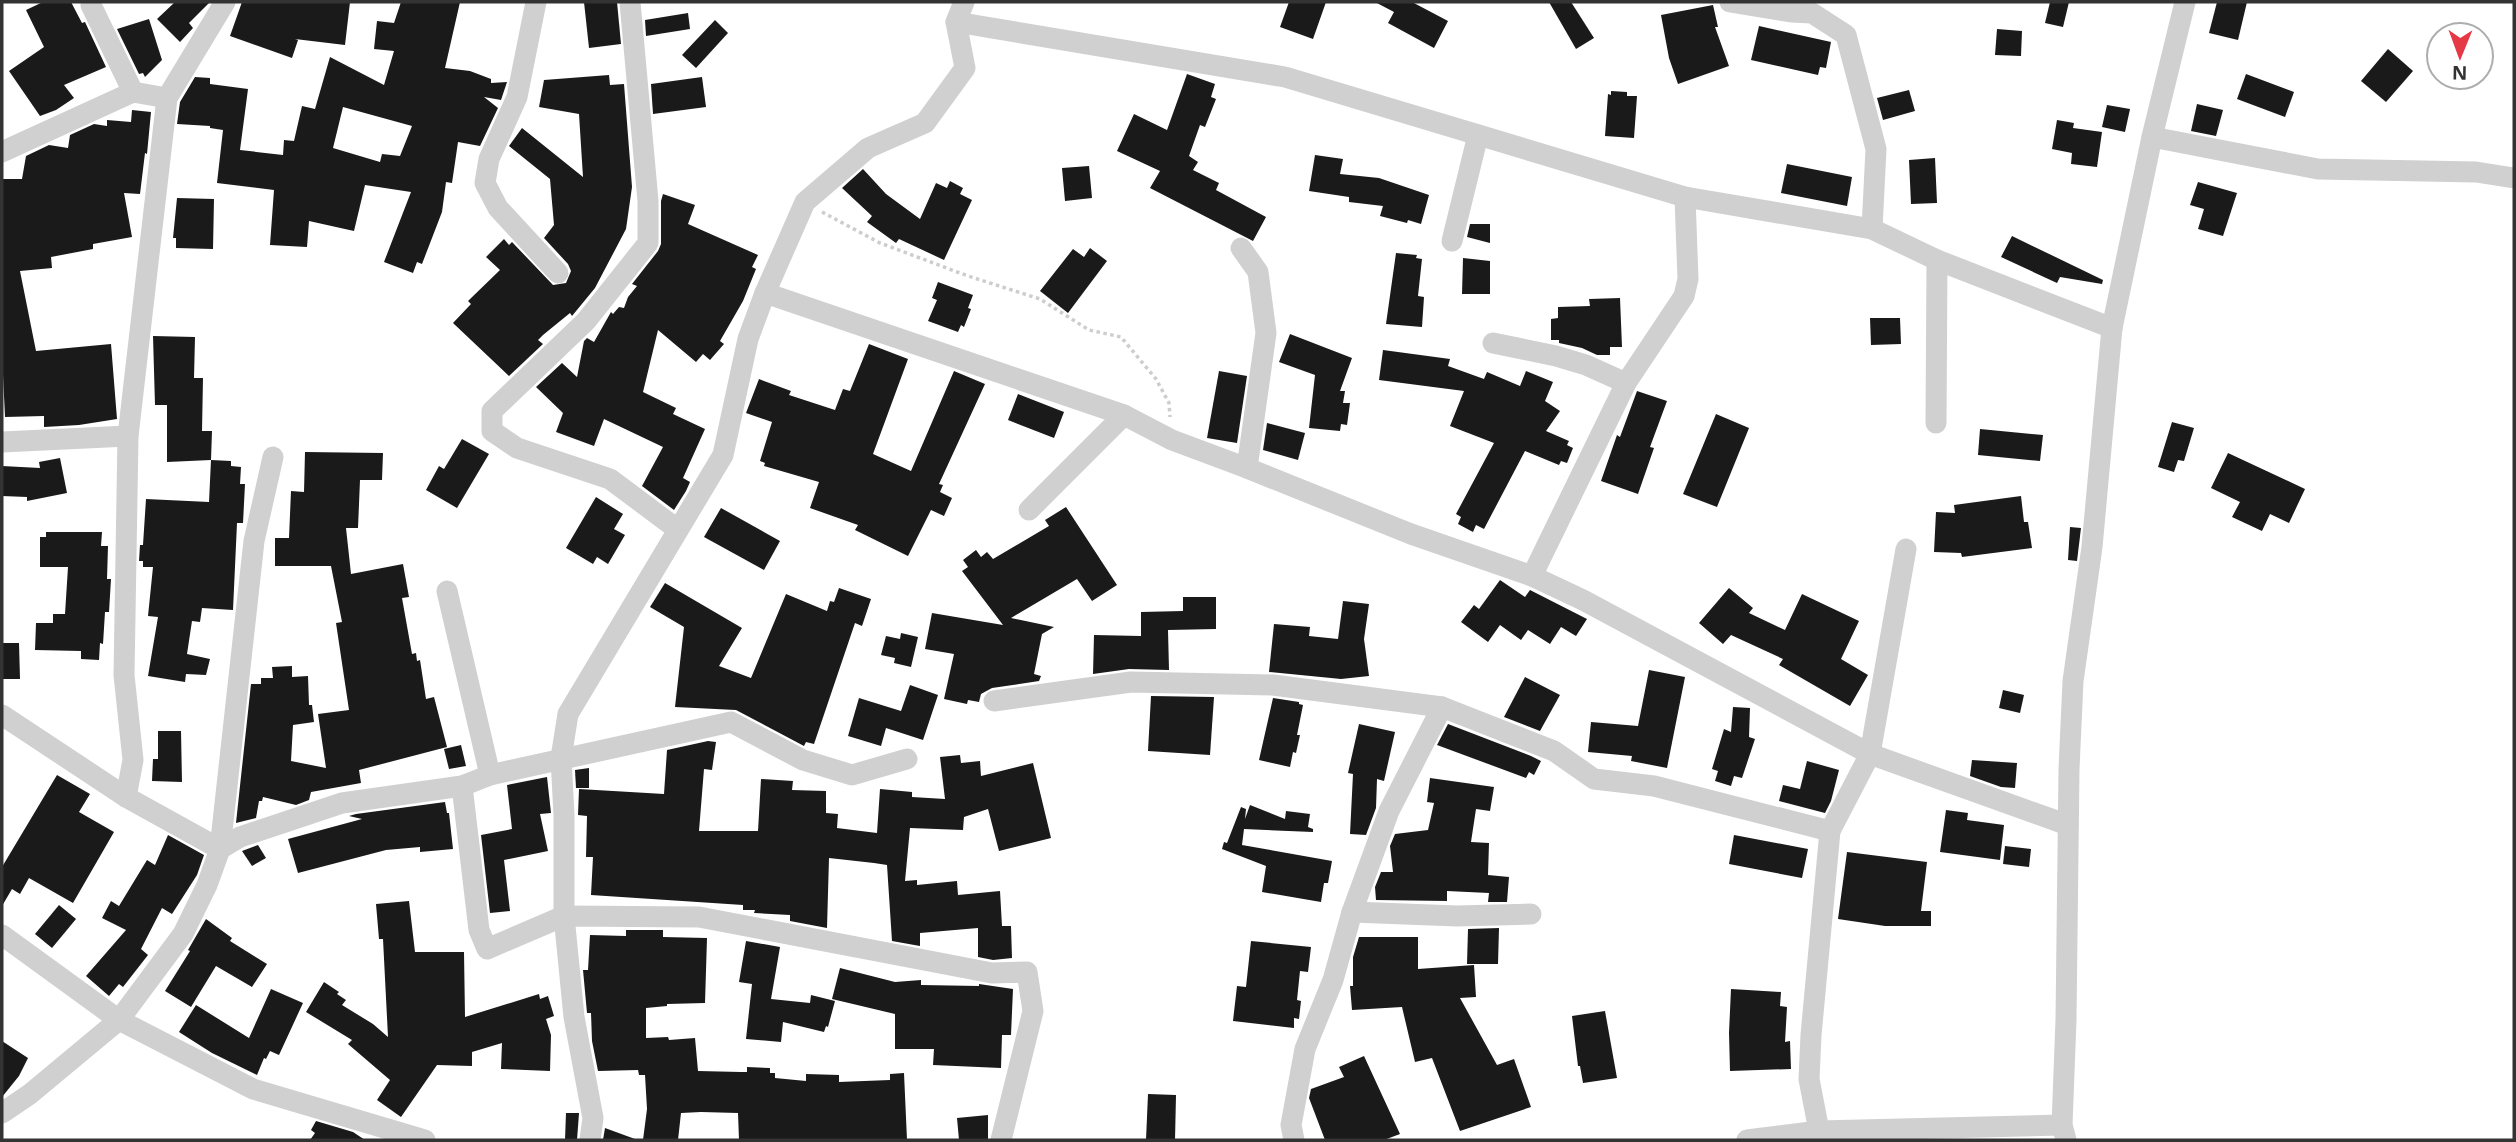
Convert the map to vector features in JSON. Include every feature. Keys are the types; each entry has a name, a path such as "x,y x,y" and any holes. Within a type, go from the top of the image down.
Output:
{"street":[{"path":"126,797 133,760 124,675 128,436 167,98 225,2"},
{"path":"536,2 517,97 489,159 485,183 498,208 558,272"},
{"path":"630,2 648,201 648,243 586,321 492,411 492,431 517,448 610,479 677,529"},
{"path":"590,1140 593,1118 574,1017 564,916 561,758 568,714 723,454 748,339 805,202 868,148 925,123 965,68 956,22 964,2"},
{"path":"1730,2 1812,13 1846,35 1876,149 1872,229"},
{"path":"1747,1140 1819,1131 2064,1133 2068,825 2073,681 2092,547 2112,328 2152,138 2185,2"},
{"path":"91,5 132,92"},
{"path":"956,22 1285,78 1685,197 1872,229 1937,260 2112,328"},
{"path":"2,152 132,92 167,98"},
{"path":"1452,241 1478,135"},
{"path":"2152,138 2318,169 2476,172 2514,178"},
{"path":"1532,576 1626,383 1684,296 1688,279 1685,197"},
{"path":"1241,248 1258,272 1266,333 1247,468"},
{"path":"1936,423 1937,260"},
{"path":"765,293 1124,415 1172,440 1411,534 1532,576 1583,600 1870,754 2068,825"},
{"path":"1493,343 1556,355 1626,383"},
{"path":"1030,510 1124,415"},
{"path":"2,442 128,436"},
{"path":"2,1113 30,1094 118,1020 183,934 207,885 220,849 254,541 273,457"},
{"path":"1819,1131 1810,1079 1811,1035 1830,831 1870,754 1906,549"},
{"path":"447,591 490,775"},
{"path":"994,701 1131,681 1273,685 1442,707 1554,751 1594,779 1654,786 1830,831"},
{"path":"1294,1140 1291,1125 1305,1049 1333,980 1352,912 1389,811 1442,707"},
{"path":"2,715 126,797 220,849"},
{"path":"220,849 240,837 342,803 462,786 490,775 561,758 731,722 803,760 852,775 907,759"},
{"path":"462,786 479,930 487,949 564,916 699,917 992,973 1027,972 1033,1011 1001,1140"},
{"path":"1352,912 1457,916 1531,914"},
{"path":"2,935 118,1020 253,1089 425,1140"}],"path":[{"path":"805,202 880,243 1040,299 1089,330 1121,337 1156,379 1169,404 1172,440"}],"building":[{"path":"43,2 71,2 82,23 85,22 106,67 64,85 74,98 56,110 40,116 9,71 44,47 26,10"},
{"path":"175,2 210,2 189,23 193,28 180,42 157,19"},
{"path":"242,2 350,2 345,45 295,39 298,40 292,58 230,36"},
{"path":"401,2 460,2 445,68 470,71 491,79 491,83 507,82 501,100 484,97 498,108 480,146 458,142 452,183 446,182 442,212 422,264 417,262 413,273 384,262 411,192 365,185 354,231 309,221 307,247 270,245 274,190 217,183 223,130 210,126 177,124 180,102 195,77 210,78 210,84 248,89 240,150 283,155 284,140 294,141 302,106 315,109 330,57 384,85 394,51 374,49 377,21 394,23","holes":["343,107 412,126 400,156 382,154 380,162 333,148"]},
{"path":"584,2 617,2 621,44 589,48"},
{"path":"1289,2 1326,2 1313,39 1280,27"},
{"path":"1375,2 1412,2 1448,21 1434,48 1388,23 1394,12"},
{"path":"1549,2 1571,2 1594,38 1576,49"},
{"path":"2050,2 2069,2 2063,27 2045,23"},
{"path":"2217,2 2247,2 2238,40 2209,33"},
{"path":"1713,5 1718,27 1715,27 1729,66 1678,84 1669,58 1661,15"},
{"path":"688,13 690,29 646,36 645,20"},
{"path":"149,19 162,60 145,77 143,73 139,74 117,29"},
{"path":"715,20 728,33 696,68 682,55"},
{"path":"1759,26 1831,42 1826,68 1820,67 1818,75 1751,60"},
{"path":"1997,29 2022,31 2021,56 1995,55"},
{"path":"2388,49 2413,71 2386,102 2361,81"},
{"path":"1187,74 1215,84 1211,97 1216,99 1205,127 1200,125 1189,156 1198,162 1193,170 1219,183 1216,190 1266,217 1253,241 1150,188 1160,171 1117,151 1134,114 1167,130"},
{"path":"2246,74 2294,92 2285,117 2237,99"},
{"path":"609,75 610,85 624,84 632,187 626,229 595,288 572,316 570,313 538,340 543,344 509,376 453,323 471,304 468,301 500,270 486,257 504,239 509,245 512,242 553,285 566,283 571,271 568,264 544,238 554,225 550,179 509,146 522,128 583,177 579,114 539,107 544,80"},
{"path":"702,77 706,107 653,114 651,84"},
{"path":"1909,90 1915,111 1883,120 1877,98"},
{"path":"1611,91 1637,96 1634,138 1605,136 1608,94 1611,95"},
{"path":"2197,104 2223,110 2216,136 2191,131"},
{"path":"2107,105 2130,109 2125,132 2102,127"},
{"path":"132,110 151,112 140,194 124,193 132,237 93,244 93,249 51,257 52,268 20,271 36,351 111,344 117,419 44,427 44,416 5,417 2,354 2,179 22,179 26,156 49,145 68,148 70,135 94,124 107,126 107,120 131,122"},
{"path":"2057,120 2074,123 2073,128 2102,132 2097,167 2071,164 2072,153 2052,149"},
{"path":"1315,155 1343,159 1340,174 1379,178 1429,195 1421,224 1380,216 1383,206 1349,202 1349,197 1309,191"},
{"path":"1935,158 1937,203 1911,204 1909,160"},
{"path":"1787,164 1852,177 1847,206 1781,193"},
{"path":"1089,166 1092,198 1065,201 1062,168"},
{"path":"863,169 886,194 920,219 936,183 947,188 950,181 963,188 960,194 972,200 944,260 899,239 896,243 867,222 872,216 842,188"},
{"path":"2198,182 2237,193 2223,236 2198,229 2204,209 2190,205"},
{"path":"663,194 695,205 688,224 758,255 752,267 756,269 743,301 720,341 724,344 710,360 703,354 696,362 658,330 643,392 676,408 673,414 705,429 683,478 690,482 674,510 642,486 663,447 604,419 594,446 556,432 563,413 536,387 562,363 577,377 584,341 587,338 594,342 611,312 613,314 619,307 624,308 628,297 637,286 632,284 661,244"},
{"path":"177,198 214,199 213,249 176,248 176,238 173,238"},
{"path":"1470,224 1490,224 1490,243 1467,237"},
{"path":"2012,236 2103,280 2102,284 2060,277 2057,283 2001,257"},
{"path":"1090,248 1107,261 1068,313 1040,291 1073,249 1084,257"},
{"path":"1396,253 1417,255 1416,258 1422,259 1418,296 1424,297 1422,327 1386,324"},
{"path":"1463,258 1490,261 1490,294 1462,294"},
{"path":"938,282 973,295 964,327 961,325 958,332 928,321 937,300 932,298"},
{"path":"1620,298 1622,347 1610,347 1610,355 1597,355 1582,348 1559,343 1559,340 1551,340 1551,319 1558,318 1558,307 1590,306 1589,299"},
{"path":"1870,318 1900,318 1901,344 1871,345"},
{"path":"1290,334 1352,358 1340,391 1345,391 1343,403 1350,403 1347,425 1341,424 1340,431 1309,428 1315,375 1279,362"},
{"path":"153,336 195,337 194,378 203,378 202,431 212,431 211,460 167,462 167,405 155,405"},
{"path":"869,344 908,359 873,454 911,471 954,371 985,384 939,484 943,485 940,492 952,498 944,516 931,510 908,556 855,530 858,525 810,508 819,482 764,466 765,463 760,461 772,422 746,413 759,379 791,391 789,395 835,410 843,389 850,391"},
{"path":"1383,350 1450,359 1448,366 1484,379 1487,372 1520,386 1526,371 1553,382 1545,401 1560,411 1546,431 1569,441 1567,445 1573,448 1567,463 1561,461 1559,465 1525,451 1484,529 1476,525 1473,532 1458,524 1461,517 1456,514 1494,443 1450,426 1464,391 1379,380"},
{"path":"1219,371 1247,376 1237,443 1207,438"},
{"path":"1637,391 1667,401 1650,447 1654,448 1638,494 1601,481 1617,435 1620,437"},
{"path":"1018,394 1064,412 1054,438 1008,420"},
{"path":"1716,414 1749,428 1717,507 1683,494"},
{"path":"2172,422 2194,428 2184,461 2178,460 2174,472 2158,467"},
{"path":"1267,423 1305,433 1298,460 1263,450"},
{"path":"1980,429 2043,435 2040,461 1978,455"},
{"path":"462,439 489,454 457,508 426,490 439,466 444,469"},
{"path":"305,452 383,453 382,480 360,480 358,528 346,528 351,574 403,564 409,597 402,598 412,654 416,653 417,661 420,660 426,699 434,697 447,747 359,770 361,783 311,792 309,800 296,805 263,797 262,801 259,801 256,818 236,823 251,684 261,684 261,678 273,678 272,667 292,666 292,677 308,676 309,705 312,705 314,722 293,725 291,761 326,768 318,714 349,710 336,623 342,622 331,566 275,566 275,538 289,538 291,491 304,492"},
{"path":"2228,453 2305,489 2289,523 2270,514 2262,531 2232,517 2240,502 2211,488"},
{"path":"60,458 67,493 27,501 27,497 2,496 2,466 40,468 39,462"},
{"path":"211,460 231,461 231,466 241,467 240,484 245,484 243,523 237,523 233,610 202,608 200,622 192,621 187,654 210,659 206,675 186,674 185,682 148,676 158,617 148,616 153,567 143,567 143,561 139,561 140,545 143,545 146,499 209,502"},
{"path":"2021,496 2024,522 2028,522 2032,548 1962,557 1961,553 1934,552 1936,512 1955,513 1954,505"},
{"path":"596,497 623,514 614,529 625,535 608,564 597,557 593,564 566,548"},
{"path":"1066,507 1117,585 1092,601 1077,579 1011,618 1054,627 1042,634 1034,674 1041,676 1039,681 992,688 981,694 979,702 968,700 967,704 944,699 954,654 925,649 932,613 1003,625 962,571 968,567 963,560 976,550 981,557 987,552 993,559 1049,526 1045,520"},
{"path":"721,508 780,541 764,570 704,537"},
{"path":"2070,527 2081,528 2077,561 2068,560"},
{"path":"46,532 102,532 101,546 108,546 107,579 111,579 109,612 105,612 99,660 81,659 81,651 35,650 36,623 53,623 53,614 65,614 68,567 40,567 40,537 46,537"},
{"path":"1500,580 1525,597 1530,590 1587,619 1576,636 1561,627 1550,644 1528,630 1521,640 1500,625 1488,642 1461,622 1474,605 1479,609"},
{"path":"665,583 742,628 719,666 751,678 786,594 827,611 839,588 871,599 862,626 855,623 814,744 806,742 804,746 736,710 675,707 684,627 650,607"},
{"path":"1729,588 1753,608 1749,613 1785,630 1802,594 1859,621 1841,659 1868,675 1850,706 1779,665 1783,659 1731,635 1723,644 1699,623"},
{"path":"1183,597 1216,597 1216,629 1168,630 1169,670 1129,669 1093,674 1094,635 1141,636 1141,612 1183,611"},
{"path":"1343,601 1369,604 1364,639 1369,676 1341,679 1269,672 1274,624 1310,627 1309,636 1338,639"},
{"path":"901,633 918,637 911,667 894,663 895,658 881,655 886,636 900,639"},
{"path":"2,643 19,643 20,679 2,679"},
{"path":"1649,670 1685,677 1667,768 1631,761 1632,756 1588,752 1591,722 1638,726"},
{"path":"1525,677 1560,695 1540,731 1504,717"},
{"path":"910,685 938,695 923,740 886,728 881,746 848,736 859,698 901,711"},
{"path":"2003,690 2024,695 2020,713 1999,708"},
{"path":"1151,696 1214,697 1210,755 1148,751"},
{"path":"1273,698 1303,705 1297,735 1300,735 1290,767 1259,760"},
{"path":"1733,707 1750,708 1749,737 1755,739 1742,778 1734,776 1731,786 1715,781 1718,771 1712,769 1724,729 1731,732"},
{"path":"1359,724 1395,732 1384,781 1377,779 1376,808 1366,835 1350,834 1353,774 1348,773"},
{"path":"1448,724 1541,761 1534,775 1529,772 1526,778 1437,745"},
{"path":"158,731 181,731 182,782 152,781 153,759 158,759"},
{"path":"708,741 716,742 712,770 704,769 699,831 758,831 761,779 793,781 792,790 826,791 826,813 838,814 837,828 877,833 880,789 912,792 912,797 945,799 940,757 960,755 961,763 980,761 981,776 1033,763 1051,838 999,851 988,809 964,817 963,830 910,828 905,881 917,880 917,885 957,881 958,895 1000,891 1002,926 1011,926 1012,958 993,960 978,957 978,928 920,933 920,946 892,941 887,865 874,863 829,858 827,928 790,921 790,915 743,910 743,905 591,895 593,857 586,857 587,816 578,815 579,789 664,794 667,750"},
{"path":"461,745 466,766 449,769 444,749"},
{"path":"1972,760 2017,763 2015,788 2001,787 1970,776"},
{"path":"1807,761 1839,770 1825,813 1779,801 1783,785 1800,789"},
{"path":"589,768 589,788 576,788 575,770"},
{"path":"57,775 90,794 79,812 114,832 73,903 29,878 20,894 12,889 2,906 2,867"},
{"path":"547,777 551,813 540,814 548,851 504,860 510,911 490,913 481,835 512,829 507,785"},
{"path":"1430,778 1494,787 1490,811 1476,809 1471,842 1489,843 1488,875 1509,877 1507,902 1488,902 1489,893 1447,891 1447,901 1376,900 1375,887 1381,872 1393,872 1390,846 1395,834 1428,830 1434,803 1427,802"},
{"path":"445,802 453,849 420,852 420,847 386,850 298,873 288,839 362,819 349,816 356,814"},
{"path":"1250,805 1285,819 1286,811 1310,814 1308,827 1313,829 1313,832 1244,829 1242,845 1332,861 1321,902 1262,892 1266,866 1222,849 1241,807 1246,809 1245,819"},
{"path":"1946,810 1968,813 1967,820 2004,825 2000,860 1940,852"},
{"path":"168,835 204,855 197,875 172,914 162,908 141,949 148,955 123,987 119,984 109,996 86,976 126,930 102,918 111,901 119,906 147,860 155,865"},
{"path":"1734,835 1808,849 1802,878 1729,864"},
{"path":"258,845 266,858 252,866 242,851"},
{"path":"2005,846 2031,849 2029,867 2003,864"},
{"path":"1847,852 1927,862 1921,911 1931,911 1931,926 1885,926 1838,919"},
{"path":"409,901 415,952 464,952 465,1017 539,994 540,999 548,996 554,1016 546,1019 551,1035 550,1071 501,1069 502,1043 472,1052 472,1066 437,1065 401,1117 377,1100 390,1080 348,1044 352,1040 306,1012 324,982 346,1000 342,1005 373,1024 388,1037 383,939 379,939 376,904"},
{"path":"59,905 76,919 52,948 35,934"},
{"path":"206,919 232,938 230,941 267,964 252,987 216,966 191,1007 165,991"},
{"path":"1499,928 1498,964 1467,964 1468,929"},
{"path":"626,930 663,930 663,937 707,938 705,1003 667,1004 646,1008 646,1038 695,1038 698,1071 747,1072 747,1067 770,1068 770,1073 775,1073 775,1078 806,1081 806,1074 839,1075 839,1082 890,1080 890,1074 904,1073 907,1140 739,1140 738,1113 701,1112 681,1113 678,1140 643,1140 647,1109 645,1075 639,1075 638,1070 598,1071 592,1041 591,1013 587,1013 583,970 588,970 590,935 626,936"},
{"path":"1359,937 1418,937 1418,969 1474,965 1476,997 1460,998 1497,1065 1514,1059 1531,1107 1460,1131 1432,1058 1415,1062 1402,1007 1352,1010 1350,986 1353,986 1353,957"},
{"path":"746,941 780,947 771,999 810,1003 811,995 835,1001 824,1032 783,1022 781,1042 746,1039 752,984 739,982"},
{"path":"1251,941 1311,947 1308,972 1300,971 1297,1000 1301,1001 1299,1019 1294,1018 1294,1028 1233,1021 1237,986 1246,987"},
{"path":"840,968 895,982 921,980 921,985 979,984 1013,989 1011,1035 1002,1035 1001,1068 933,1065 934,1049 895,1049 895,1014 832,999"},
{"path":"271,989 303,1003 279,1055 270,1051 257,1075 212,1053 179,1032 196,1005 249,1038"},
{"path":"1731,989 1781,992 1780,1006 1787,1007 1785,1042 1790,1041 1791,1069 1730,1071"},
{"path":"1605,1011 1617,1078 1583,1083 1578,1066 1572,1016"},
{"path":"2,1041 28,1058 19,1076 2,1097"},
{"path":"1364,1056 1400,1134 1384,1140 1325,1140 1309,1098 1311,1089 1344,1077 1339,1067"},
{"path":"1148,1094 1176,1095 1175,1140 1146,1140"},
{"path":"566,1113 579,1113 577,1140 565,1140"},
{"path":"988,1115 988,1140 959,1140 957,1118"},
{"path":"316,1121 353,1132 365,1140 310,1140 315,1133 311,1130"},
{"path":"605,1128 635,1139 603,1140"}]}
